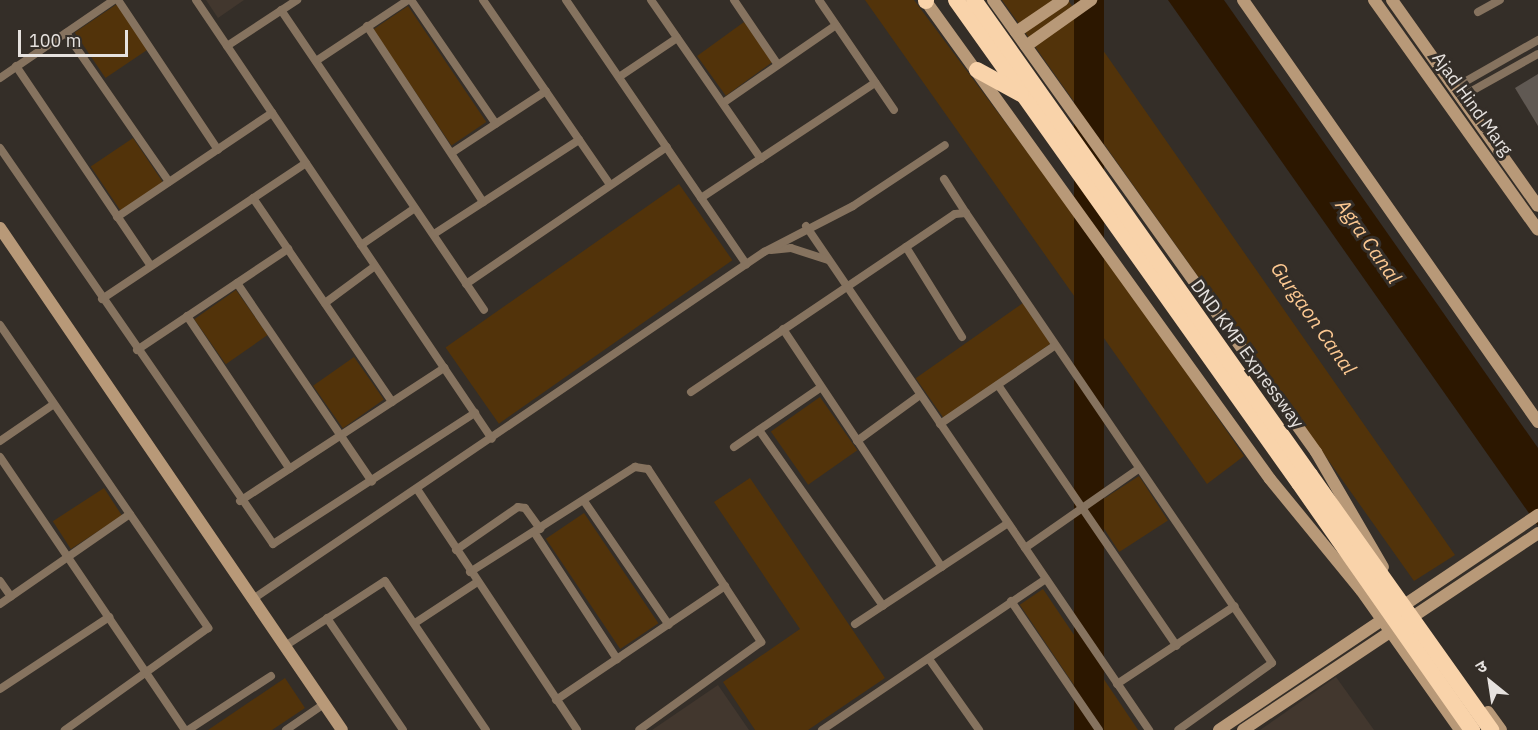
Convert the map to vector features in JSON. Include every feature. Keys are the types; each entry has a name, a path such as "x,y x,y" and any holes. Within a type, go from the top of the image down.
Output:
{"highway":[{"name":"DND KMP Expressway","path":"956,0 1024,96 1491,730"},
{"name":"DND KMP Expressway","path":"974,0 1305,479 1472,730"},
{"path":"977,69 1024,96"}],"street":[{"path":"0,78 116,0 218,150"},
{"path":"196,0 492,439"},
{"path":"227,46 297,0"},
{"path":"316,61 410,0 496,124"},
{"path":"483,0 610,185"},
{"path":"566,0 746,264"},
{"path":"651,0 761,159"},
{"path":"734,0 778,65"},
{"path":"819,0 894,110"},
{"path":"925,0 977,69 1270,479 1308,520 1460,730"},
{"path":"993,0 1316,452 1408,602 1501,730"},
{"path":"1016,32 1063,0"},
{"path":"1026,46 1091,0"},
{"path":"1243,0 1538,422"},
{"name":"Ajad Hind Marg","path":"1374,0 1538,230"},
{"path":"1392,0 1538,206"},
{"path":"1478,12 1500,0"},
{"path":"281,10 484,310"},
{"path":"723,103 836,26"},
{"path":"366,27 453,152 483,202"},
{"path":"66,33 169,182"},
{"path":"619,77 677,38"},
{"path":"1458,92 1538,40"},
{"path":"1458,92 1538,54"},
{"path":"16,66 151,266"},
{"path":"701,198 875,83"},
{"path":"453,152 546,91"},
{"path":"117,217 272,113"},
{"path":"434,234 579,140"},
{"path":"253,599 492,439 764,252 806,226 853,206 945,145"},
{"path":"466,284 667,147"},
{"path":"0,148 240,501 277,545 474,413"},
{"path":"102,299 306,163"},
{"path":"944,179 1053,347 1137,470 1235,606 1273,666 1178,730"},
{"path":"253,198 392,402"},
{"path":"361,245 415,208"},
{"path":"691,392 906,247 966,213"},
{"path":"806,226 1149,730"},
{"path":"0,228 342,730"},
{"path":"906,247 962,337"},
{"path":"764,252 791,248 828,260"},
{"path":"137,350 288,249"},
{"path":"325,303 375,266"},
{"path":"237,283 372,482"},
{"path":"187,316 290,469"},
{"path":"0,325 208,628 148,674 65,730"},
{"path":"783,329 820,388 942,567"},
{"path":"940,424 1053,347"},
{"path":"240,501 444,368"},
{"path":"998,385 1178,646"},
{"path":"734,447 820,388"},
{"path":"857,441 920,395"},
{"path":"0,441 54,405"},
{"path":"759,430 883,606"},
{"path":"0,456 186,730 271,676"},
{"path":"470,572 644,466 759,637 760,647 639,730"},
{"path":"1025,548 1137,470"},
{"path":"417,489 476,583 577,730"},
{"path":"584,501 669,625"},
{"path":"456,550 518,507 525,508 617,659"},
{"path":"0,604 130,514"},
{"path":"1499,551 1512,534 1533,518"},
{"path":"855,624 1008,523"},
{"path":"1512,534 1520,545"},
{"path":"1220,730 1386,626 1417,614 1466,573 1499,551 1520,545 1537,534"},
{"path":"1243,730 1386,626 1408,602 1466,573"},
{"path":"822,730 1046,579"},
{"path":"0,581 11,597"},
{"path":"285,646 383,581 416,623 486,730"},
{"path":"416,623 476,583"},
{"path":"556,700 725,586"},
{"path":"1011,602 1099,730"},
{"path":"1118,684 1235,606"},
{"path":"0,689 109,617"},
{"path":"327,618 403,730"},
{"path":"930,659 979,730"},
{"path":"286,730 324,704"}],"shaded area":[{"path":"206,0 244,0 218,18"},
{"path":"865,0 914,0 1122,279 1244,456 1207,484"},
{"path":"1002,0 1068,0 1455,555 1414,581"},
{"path":"117,4 148,50 105,78 75,33"},
{"path":"408,6 486,122 451,146 373,29"},
{"path":"744,22 773,62 726,96 697,56"},
{"path":"133,138 164,184 121,212 91,167"},
{"path":"679,184 732,260 499,424 446,347"},
{"path":"236,290 268,335 226,364 194,319"},
{"path":"1023,303 1051,343 944,418 916,378"},
{"path":"354,357 384,400 343,428 313,386"},
{"path":"820,397 857,450 808,485 771,431"},
{"path":"1139,476 1168,520 1119,552 1090,508"},
{"path":"750,478 885,678 808,730 755,730 723,682 800,629 714,502"},
{"path":"104,488 122,516 71,549 53,521"},
{"path":"584,513 658,623 620,649 546,539"},
{"path":"1043,589 1138,730 1104,730 1020,605"},
{"path":"1336,677 1374,730 1260,730"},
{"path":"285,678 305,708 272,730 208,730"},
{"path":"718,685 749,730 652,730"}],"water":[{"path":"1074,0 1104,0 1104,730 1074,730"},
{"name":"Agra Canal","path":"1168,0 1224,0 1538,448 1538,526"}],"building":[{"path":"1538,74 1538,126 1515,88"}],"water label":[{"name":"Gurgaon Canal","path":"1314,318"}]}
